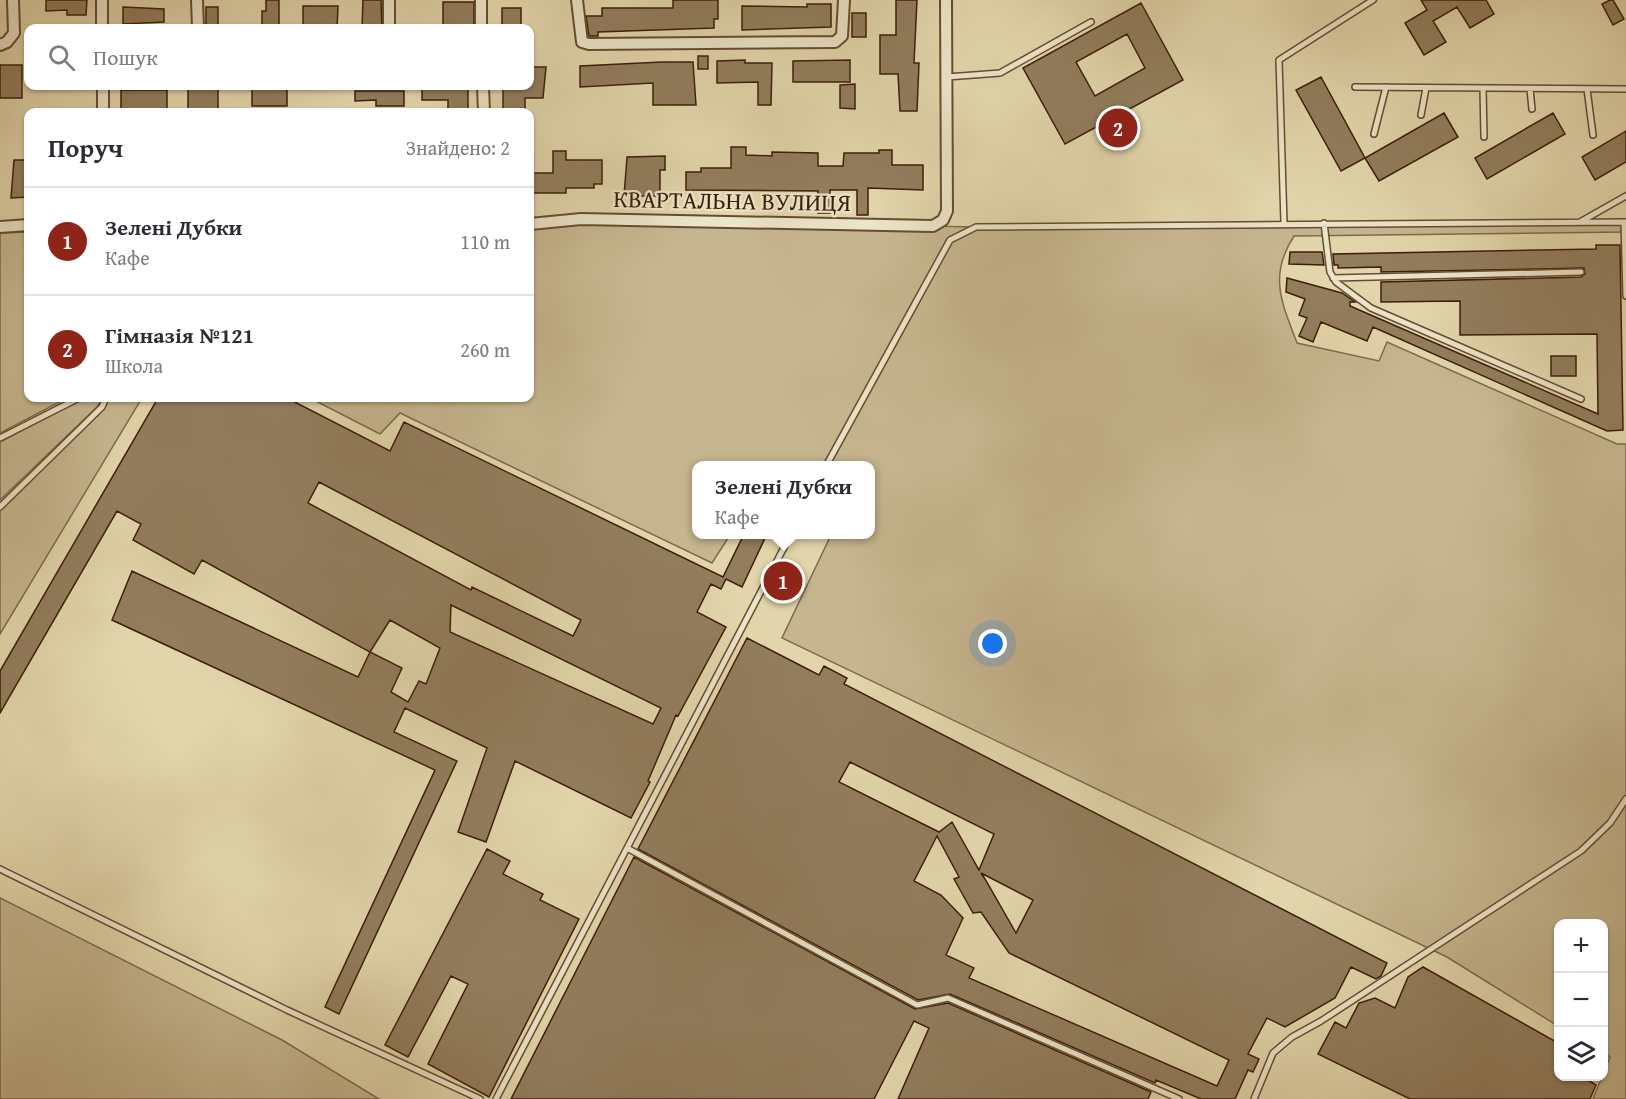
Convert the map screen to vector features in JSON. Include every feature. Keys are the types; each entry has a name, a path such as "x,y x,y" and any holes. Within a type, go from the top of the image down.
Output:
{"street":[{"path":"0,45 7,42 14,33 13,0"},
{"path":"102,0 102,24"},
{"path":"198,0 198,24"},
{"path":"389,0 389,24"},
{"path":"481,0 481,24"},
{"path":"577,0 579,36 582,42 590,44 835,42 842,36 844,0"},
{"path":"946,0 947,77"},
{"name":"КВАРТАЛЬНА ВУЛИЦЯ","path":"534,224 581,219 933,226 943,220 947,211 947,77"},
{"path":"103,90 103,108"},
{"path":"483,90 484,108"},
{"path":"0,227 24,225"}],"lane":[{"path":"1284,223 1279,60 1373,0"},
{"path":"947,77 1000,74 1091,22"},
{"path":"1355,87 1626,89"},
{"path":"1374,134 1386,87"},
{"path":"1421,115 1425,88"},
{"path":"1483,88 1484,137"},
{"path":"1530,89 1532,110"},
{"path":"1587,89 1593,135"},
{"path":"1579,222 1626,196"},
{"path":"828,461 950,240 976,227 1625,222 1626,296"},
{"path":"1324,223 1325,245 1333,278 1371,308 1581,399"},
{"path":"1333,278 1581,272"},
{"path":"0,438 71,402"},
{"path":"0,507 102,407 104,402"},
{"path":"496,1099 787,539"},
{"path":"1254,1099 1272,1053 1292,1037 1321,1021 1581,851 1610,823 1626,799"},
{"path":"627,848 917,1005 948,998 1179,1099"},
{"path":"0,869 287,1010 480,1099"}],"shaded area":[{"path":"581,219 976,227 1626,222 1626,232 1294,236 1281,264 1280,290 1297,343 1379,361 1387,342 1617,444 1626,444 1626,1099 1593,1099 1600,1081 1608,1081 1610,1057 1608,1056 1608,919 1554,919 1554,1024 1447,957 782,638 829,539 875,539 875,461 692,461 692,539 727,539 712,563 400,413 380,434 318,402 534,402 534,224"},
{"path":"24,232 24,402 59,402 0,433 0,233"},
{"path":"75,402 100,402 0,500 0,442"},
{"path":"104,402 140,402 0,634 0,507 102,407"},
{"path":"0,898 282,1040 379,1099 0,1099"}],"building":[{"path":"46,0 87,0 86,15 67,15 67,10 46,11"},
{"path":"266,0 279,0 279,24 262,24 262,11 266,11"},
{"path":"363,0 381,0 382,24 362,24"},
{"path":"673,0 718,0 718,19 714,19 714,28 598,32 598,36 589,36 586,16 602,16 602,8 673,8"},
{"path":"896,0 917,0 914,63 919,63 917,111 900,111 898,74 880,74 880,35 896,35"},
{"path":"1421,0 1486,0 1494,14 1470,28 1457,7 1433,21 1446,42 1424,55 1405,23 1427,10"},
{"path":"1613,0 1624,19 1613,25 1602,4"},
{"path":"443,2 474,2 474,24 443,24"},
{"path":"1141,3 1183,80 1065,144 1023,68","holes":["1127,34 1145,68 1095,96 1076,62"]},
{"path":"807,4 831,4 831,27 742,30 742,6 807,7"},
{"path":"303,6 338,6 337,24 303,24"},
{"path":"123,7 164,9 164,22 123,24"},
{"path":"206,7 218,7 218,24 206,24"},
{"path":"502,8 521,8 521,24 502,24"},
{"path":"852,13 866,13 866,37 852,37"},
{"path":"698,56 708,56 708,69 698,69"},
{"path":"745,60 745,63 772,63 771,105 758,105 758,82 717,83 717,61"},
{"path":"850,60 850,82 793,82 793,61"},
{"path":"693,62 696,105 653,105 653,83 580,87 580,66"},
{"path":"0,65 22,65 22,98 0,98"},
{"path":"534,67 546,67 543,98 525,98 525,108 503,108 503,90 534,90"},
{"path":"1321,77 1365,158 1341,171 1296,90"},
{"path":"855,84 855,109 840,108 840,85"},
{"path":"121,90 167,90 167,108 121,108"},
{"path":"188,90 218,90 218,108 188,108"},
{"path":"252,90 287,90 287,106 252,106"},
{"path":"422,90 468,90 468,108 448,108 448,100 422,100"},
{"path":"355,91 404,91 404,106 376,106 376,100 355,101"},
{"path":"1444,113 1458,137 1379,181 1365,158"},
{"path":"1553,113 1565,134 1487,179 1475,158"},
{"path":"1626,131 1626,162 1595,180 1582,157"},
{"path":"731,147 746,147 746,155 772,156 772,152 818,153 818,166 843,166 844,153 879,153 879,150 892,150 892,165 923,165 923,190 868,188 868,215 857,215 857,190 830,190 830,213 818,213 818,191 686,190 686,172 701,172 701,168 731,168"},
{"path":"553,151 566,151 566,160 602,160 602,184 594,184 594,188 566,188 566,193 534,193 534,173 553,173"},
{"path":"665,156 665,170 660,170 660,196 624,196 627,157"},
{"path":"14,160 24,160 24,197 11,198"},
{"path":"1596,245 1620,245 1623,430 1607,431 1373,327 1367,341 1321,322 1313,342 1299,336 1307,318 1299,315 1305,299 1286,292 1287,278 1342,293 1355,302 1350,302 1350,306 1598,414 1597,334 1460,335 1460,301 1381,302 1381,282 1581,277 1585,274 1584,268 1381,272 1381,267 1338,268 1338,265 1334,265 1333,254 1596,249"},
{"path":"1290,252 1322,252 1324,265 1289,264"},
{"path":"1551,356 1576,356 1576,376 1551,376"},
{"path":"156,402 295,402 390,451 404,422 723,577 742,539 765,539 742,587 726,579 721,589 711,584 697,612 726,627 678,716 676,715 648,781 650,782 631,818 515,761 486,842 458,832 487,748 405,708 394,732 457,761 339,1014 325,1007 435,770 112,620 132,571 358,677 370,652 202,560 194,574 133,540 141,524 117,511 0,713 0,671","holes":["319,482 581,620 573,636 472,587 471,590 308,503","451,605 661,708 653,724 450,632","390,620 440,648 426,684 419,681 408,702 391,692 402,668 370,652"]},
{"path":"781,570 794,576 786,592 773,586"},
{"path":"747,638 819,675 824,666 847,678 844,684 1387,963 1381,976 1376,979 1351,967 1335,998 1285,1027 1267,1018 1248,1054 1259,1059 1253,1072 1248,1070 1235,1099 1201,1099 1156,1080 1155,1083 950,994 918,1000 638,849","holes":["850,762 994,834 979,870 952,822 939,832 839,782","937,836 959,877 954,879 973,913 981,912 1009,953 1229,1060 1217,1086 969,978 974,968 946,955 963,918 941,895 914,881","981,873 1033,900 1016,933"]},
{"path":"487,849 510,861 503,874 543,894 540,900 579,919 489,1097 428,1064 468,984 451,976 408,1057 385,1045"},
{"path":"634,857 915,1009 948,1003 1151,1092 1148,1099 898,1099 929,1028 914,1021 874,1099 511,1099"},
{"path":"1423,967 1554,1041 1554,1081 1590,1081 1596,1085 1590,1099 1410,1099 1318,1054 1335,1022 1346,1028 1359,1003 1375,998 1395,1008 1408,977"}],"place":[{"name":"Гімназія №121","path":"1118,128"},
{"name":"Зелені Дубки","path":"783,581"}]}
